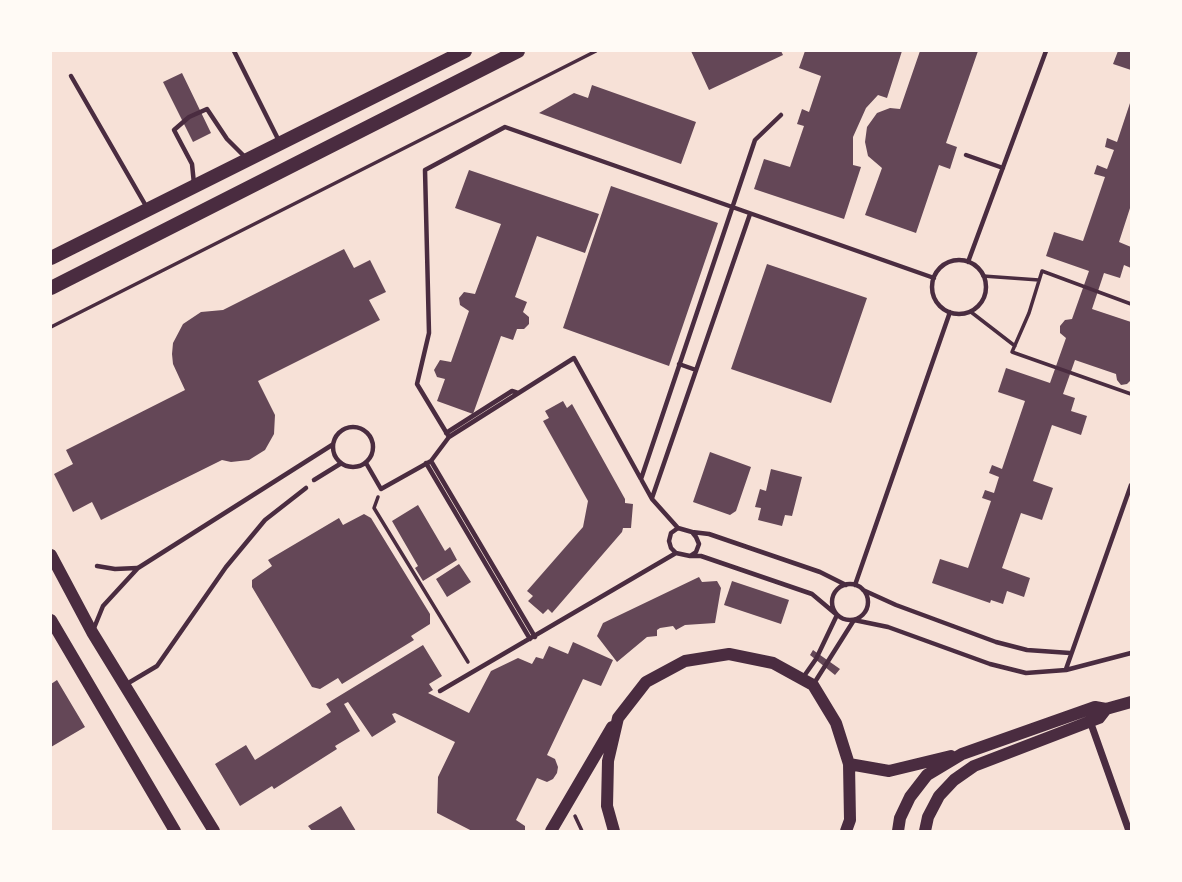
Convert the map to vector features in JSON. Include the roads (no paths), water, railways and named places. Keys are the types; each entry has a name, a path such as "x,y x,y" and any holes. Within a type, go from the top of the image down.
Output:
{"main road":[{"path":"51,258 465,51"},
{"path":"51,288 518,51"},
{"path":"51,555 92,632 214,831"},
{"path":"51,620 175,831"},
{"path":"551,831 618,718 646,682 685,661 729,654 773,663 807,682 836,723 849,764 850,820 846,831"},
{"path":"849,764 889,771 961,754 1095,707 1106,709 1131,702"},
{"path":"925,831 928,817 939,796 954,780 974,766 1099,718 1106,709"},
{"path":"614,831 607,806 608,761 618,718"},
{"path":"898,831 900,818 910,797 927,775 961,754"}],"street":[{"path":"1090,721 1129,831"}],"lane":[{"path":"234,51 281,144"},
{"path":"968,262 1046,51"},
{"path":"71,76 148,210"},
{"path":"194,187 192,164 174,130 189,117 207,109 227,139 248,160"},
{"path":"641,479 755,140 780,115"},
{"path":"448,435 417,384 429,333 425,170 505,127 934,278"},
{"path":"966,155 1003,168"},
{"path":"652,499 750,214"},
{"path":"968,262 974,265 986,282 984,296 971,312 957,314 944,309 935,299 934,278 948,263 968,262"},
{"path":"855,585 950,312"},
{"path":"366,463 381,489 429,462 448,435 575,358 652,499 678,528 709,534 820,572 896,605 996,642 1027,650 1070,653"},
{"path":"679,364 696,370"},
{"path":"92,632 103,606 138,568 332,444 343,429 361,429 370,437 373,443 371,457 366,463 353,468 340,464 335,458 332,444"},
{"path":"429,462 533,638"},
{"path":"314,481 340,464"},
{"path":"1066,670 1131,485"},
{"path":"125,686 157,666 226,567 265,520 306,488"},
{"path":"676,553 669,541 671,533 678,528"},
{"path":"690,556 696,552 699,544 692,532"},
{"path":"440,691 676,553 701,556 812,594 844,620 888,627 990,664 1026,673 1066,670 1131,653"},
{"path":"97,566 115,569 138,568"},
{"path":"837,614 832,606 832,597 838,589 846,585"},
{"path":"807,682 867,607 863,590"},
{"path":"807,682 837,614"}]}
